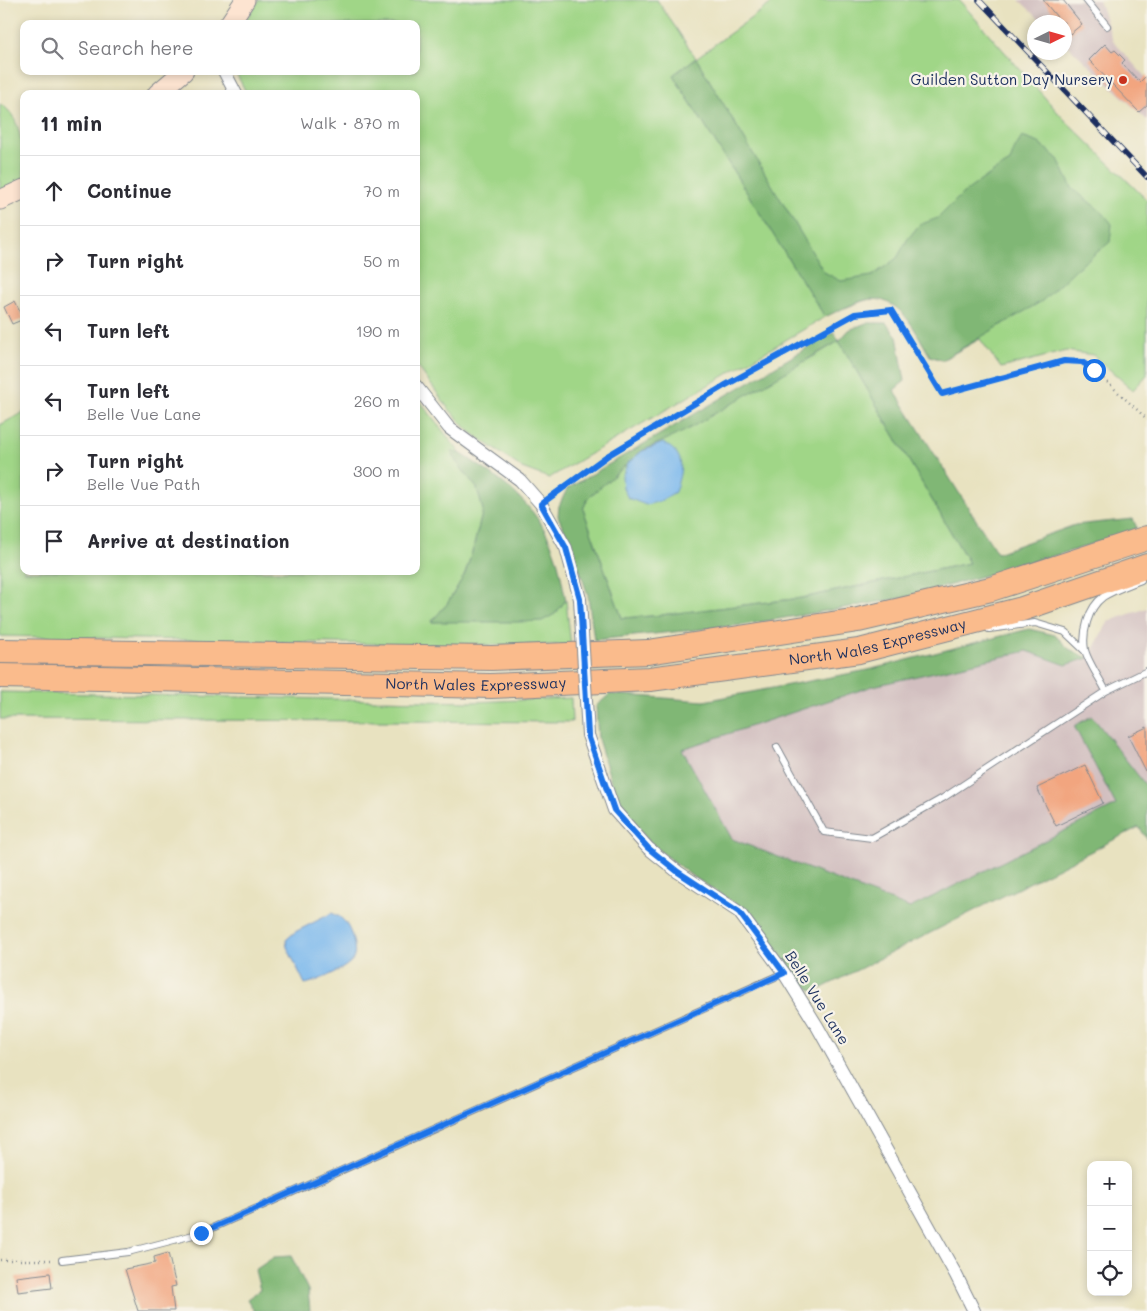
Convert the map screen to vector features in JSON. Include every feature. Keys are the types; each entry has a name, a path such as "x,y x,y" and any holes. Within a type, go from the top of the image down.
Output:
{"highway":[{"name":"North Wales Expressway","path":"0,651 492,658 648,652 858,620 990,589 1147,538"},
{"name":"North Wales Expressway","path":"0,676 491,686 650,679 860,651 1022,609 1147,566"}],"street":[{"path":"232,20 245,0"},
{"path":"163,90 179,75"},
{"path":"226,75 234,90"},
{"path":"0,200 20,191"},
{"name":"Belle Vue Lane","path":"420,391 449,428 520,480 541,504 566,548 580,599 588,735 614,810 648,848 678,872 739,912 784,973 817,1026 951,1266 974,1311"}],"lane":[{"path":"1086,0 1107,26"},
{"path":"1085,651 1087,621 1092,609 1103,598 1147,577"},
{"path":"986,630 1035,622 1065,632 1085,651 1106,691"},
{"path":"888,643 956,634"},
{"path":"777,747 824,832 872,838 943,798 1106,691 1147,671"},
{"path":"62,1260 128,1252 201,1233 784,973"}],"path":[{"path":"541,504 607,456 724,386 855,314 891,310 942,394 1064,361 1082,362 1094,370 1147,419"},
{"path":"0,1260 62,1260"}],"shaded area":[{"path":"1019,0 1099,0 1113,41 1147,79 1147,120 1072,50 1072,15 1035,15"},
{"path":"1147,608 1147,795 910,908 732,839 681,749 873,686 1027,651 1066,665 1088,658 1109,621"}],"green space":[{"path":"259,0 657,0 696,58 673,75 825,317 549,478 522,468 469,431 448,408 420,370 420,90 245,90 237,75 420,75 420,20 246,20"},
{"path":"776,0 959,0 1061,116 1147,200 1147,375 1133,390 1093,355 1066,351 1001,368 980,339 942,360 930,356 907,318 891,304 882,300 871,299 845,308 696,58"},
{"path":"696,58 824,272 841,281 872,276 897,258 907,240 919,225 938,218 962,194 1010,162 1014,150 1022,137 1039,143 1058,159 1072,188 1103,213 1112,224 1110,242 1076,269 1042,301 942,360 930,356 914,328 901,311 883,301 872,299 862,301 825,317 673,75"},
{"path":"0,104 14,118 20,135 20,182 0,191"},
{"path":"866,323 886,323 897,336 905,381 894,390 997,553 1075,525 1133,519 1137,528 1078,549 908,597 743,625 594,640 588,595 571,545 558,516 559,506 567,489 834,332 839,341 849,330","holes":["839,341 969,563 802,598 622,618 583,509 588,498 642,451 685,431"]},
{"path":"839,341 969,563 802,598 622,618 583,509 588,498 642,451"},
{"path":"420,401 460,453 452,453 455,460 477,488 483,510 465,574 447,604 431,622 555,614 566,600 571,645 430,645 0,636 0,425 20,414 20,575 420,575"},
{"path":"452,452 460,453 503,483 528,506 538,519 547,534 556,557 566,600 555,614 542,621 431,622 447,604 465,574 483,510 477,488 455,460"},
{"path":"1029,629 1055,635 1069,649 1088,658 1066,665 1027,651 873,686 682,749 732,839 910,908 1116,805 1074,726 1092,716 1147,787 1147,839 1139,827 814,992 787,970 741,907 692,876 651,844 619,807 598,739 596,706 610,694 704,701 868,670"},
{"path":"0,692 472,702 571,698 572,722 0,719"},
{"path":"291,1256 308,1290 310,1311 254,1311 247,1299 260,1290 255,1270 274,1257"}],"water":[{"path":"663,443 676,452 681,463 675,492 660,501 646,505 628,498 623,488 622,476 628,463 642,451"},
{"path":"332,913 345,922 350,932 355,950 353,959 350,963 331,974 305,984 287,947 286,940 295,932"}],"building":[{"path":"1043,0 1063,0 1082,24 1072,32 1072,15 1055,15"},
{"name":"Guilden Sutton Day Nursery","path":"1105,44 1112,52 1115,50 1125,60 1122,63 1140,82 1147,75 1147,105 1139,112 1089,60"},
{"path":"15,301 20,311 20,321 12,324 4,307"},
{"path":"1147,727 1147,774 1128,736"},
{"path":"1085,765 1103,803 1056,826 1037,788"},
{"path":"168,1253 176,1286 171,1287 174,1311 138,1311 125,1269 155,1263 154,1257"},
{"path":"50,1273 52,1288 18,1292 16,1277"}],"railway":[{"path":"979,0 1147,177"}],"place":[{"name":"Guilden Sutton Day Nursery","path":"1123,80"}],"route":[{"path":"201,1233 784,973 739,912 678,872 648,848 614,810 588,735 580,599 566,548 541,504 607,456 724,386 855,314 891,310 942,394 1064,361 1082,362 1094,370"}]}
